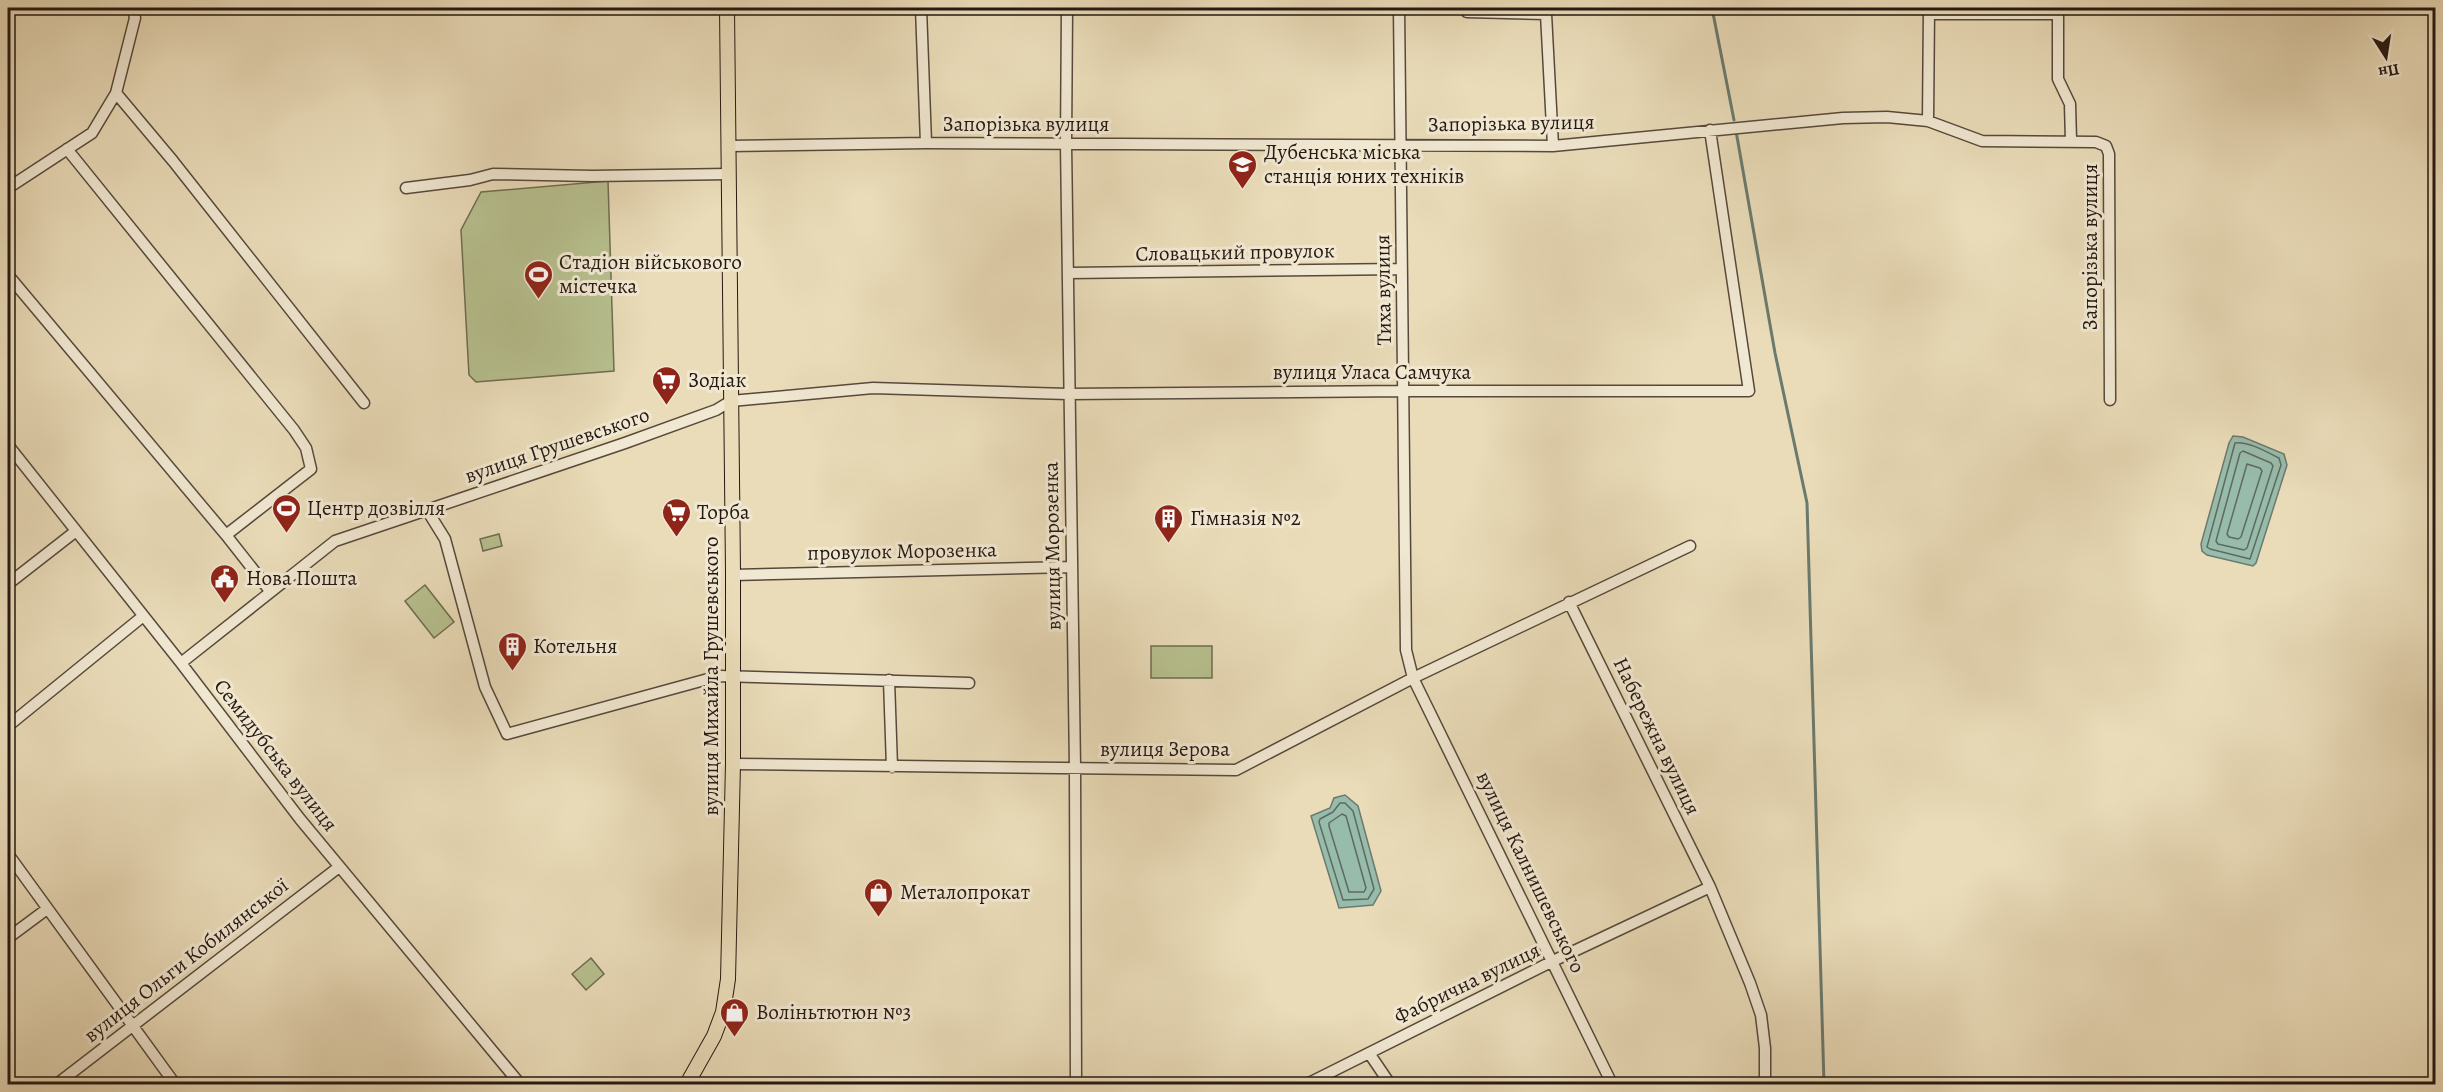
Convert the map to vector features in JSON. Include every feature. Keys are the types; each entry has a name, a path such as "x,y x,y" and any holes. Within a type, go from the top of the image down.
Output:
{"main road":[{"name":"вулиця Михайла Грушевського","path":"687,1084 714,1036 723,1012 728,980 733,764 733,575 727,8"}],"street":[{"path":"8,188 92,133 116,93 135,18 132,8"},
{"path":"921,8 926,143"},
{"name":"вулиця Морозенка","path":"1067,8 1068,394 1075,768 1076,1084"},
{"name":"Тиха вулиця","path":"1399,8 1406,650 1413,678"},
{"path":"1467,8 1467,12 1546,14 1553,146"},
{"path":"1928,122 1929,11 2058,11 2058,79 2070,104 2071,141"},
{"path":"116,93 173,161 364,403"},
{"name":"Запорізька вулиця","path":"729,146 926,143 1553,146 1843,118 1887,117 1928,122 1982,141 2102,143 2109,154 2109,400"},
{"name":"вулиця Уласа Самчука","path":"731,401 873,388 1068,394 1749,391 1710,130"},
{"path":"67,149 279,411 306,448 311,469 226,535"},
{"path":"406,188 470,180 493,174 592,176 729,174"},
{"name":"Словацький провулок","path":"1069,273 1401,269"},
{"path":"8,275 226,535 270,591"},
{"name":"вулиця Грушевського","path":"181,663 335,542 716,410 731,401"},
{"name":"Семидубська вулиця","path":"8,445 339,867 519,1084"},
{"path":"427,510 446,539 485,687 507,734 719,676 969,683"},
{"path":"8,584 76,531"},
{"name":"вулиця Зерова","path":"733,764 1236,770 1413,678 1690,546"},
{"name":"провулок Морозенка","path":"733,575 1072,567"},
{"name":"Набережна вулиця","path":"1569,602 1710,887 1750,983 1761,1015 1766,1084"},
{"path":"8,726 142,617"},
{"name":"вулиця Калнишевського","path":"1413,678 1612,1084"},
{"path":"889,680 892,767"},
{"path":"8,854 175,1084"},
{"name":"вулиця Ольги Кобилянської","path":"57,1084 339,867"},
{"name":"Фабрична вулиця","path":"1307,1084 1710,887"},
{"path":"8,938 47,909"},
{"path":"1369,1053 1390,1084"},
{"path":"72,1074 79,1084"}],"shaded area":[{"name":"Стадіон військового містечка","path":"608,181 614,371 476,382 469,375 461,230 481,192"},
{"path":"499,534 502,546 483,551 480,539"},
{"path":"425,585 454,622 434,638 405,601"},
{"path":"1151,646 1212,646 1212,678 1151,678"},
{"path":"591,958 604,974 586,990 572,974"}],"water":[{"path":"2233,436 2243,437 2284,454 2287,465 2256,563 2253,566 2207,555 2202,551 2201,544 2229,443"},
{"path":"1345,795 1358,806 1381,891 1373,905 1339,908 1311,816 1330,808 1334,798"}],"waterway":[{"path":"1712,8 1734,120"},
{"path":"1736,131 1775,353 1807,503 1824,1084"}],"place":[{"name":"Дубенська міська станція юних техніків","path":"1243,190"},
{"name":"Стадіон військового містечка","path":"538,300"},
{"name":"Зодіак","path":"667,406"},
{"name":"Центр дозвілля","path":"286,534"},
{"name":"Торба","path":"676,538"},
{"name":"Гімназія №2","path":"1169,544"},
{"name":"Нова Пошта","path":"225,604"},
{"name":"Котельня","path":"512,672"},
{"name":"Металопрокат","path":"879,918"},
{"name":"Воліньтютюн №3","path":"735,1038"}]}
